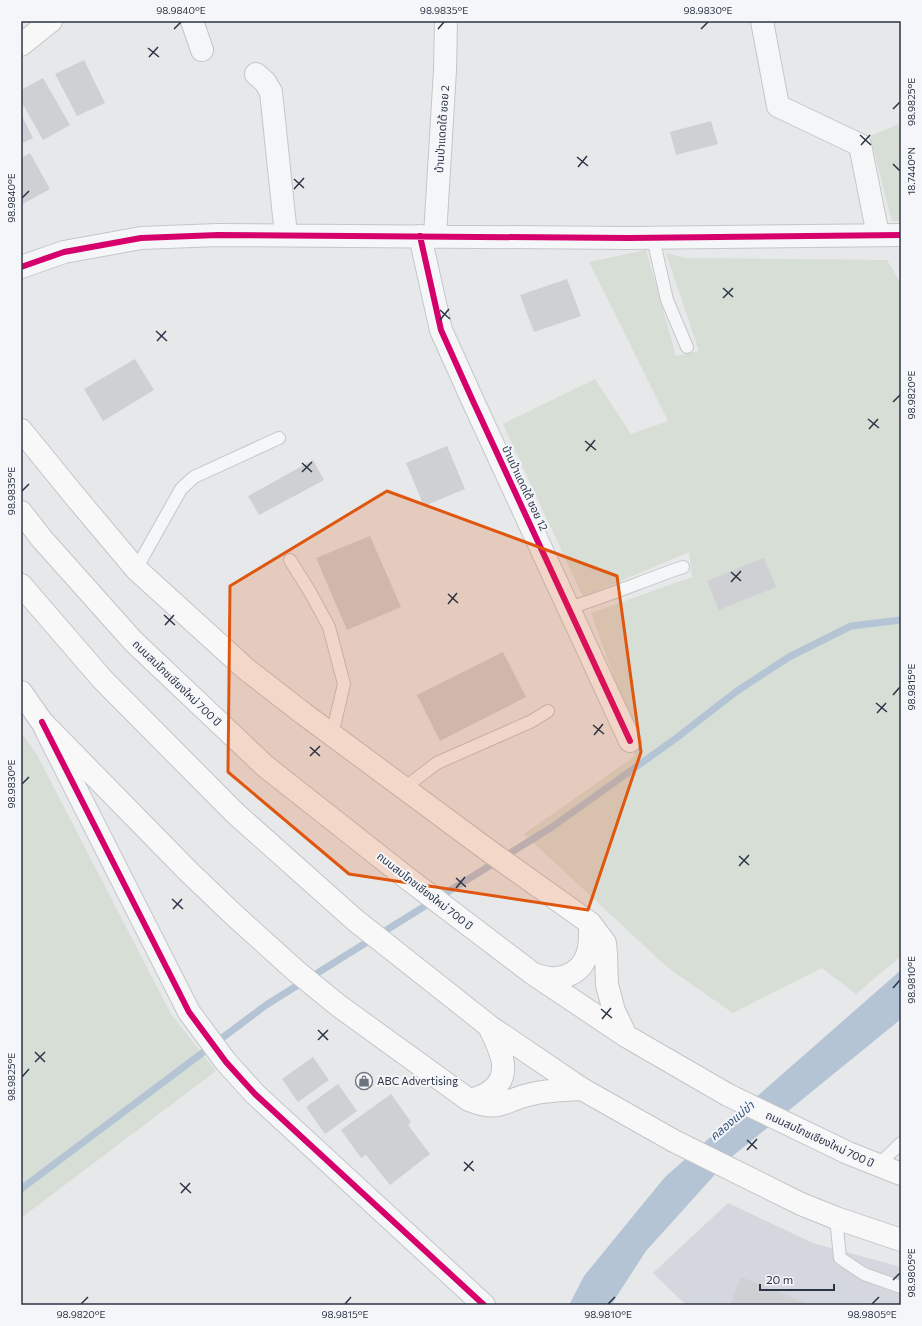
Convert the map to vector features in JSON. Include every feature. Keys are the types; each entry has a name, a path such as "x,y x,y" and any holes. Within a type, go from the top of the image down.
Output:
{"main road":[{"path":"21,44 51,21"},
{"path":"21,430 136,569 246,669 332,735 489,851 590,923 605,943 607,986 614,1011 626,1036"},
{"name":"ถนนสมโภชเชียงใหม่ 700 ปี","path":"21,512 42,539 133,641 265,766 407,878 532,973 626,1036 728,1096 848,1153 901,1174"},
{"path":"21,585 103,680 235,813 355,920 490,1026 582,1089 674,1141 801,1204 836,1218 901,1240"},
{"path":"21,692 42,722 189,872 296,971 339,1006 469,1100 482,1106 494,1107 531,1094 582,1089"},
{"path":"532,973 551,979 562,978 577,969 588,952 590,923"},
{"path":"469,1100 481,1098 489,1094 501,1078 503,1063 501,1053 490,1026"}],"street":[{"path":"192,21 202,50"},
{"name":"บ้านป่าแดดใต้ ซอย 2","path":"428,236 445,70 446,21"},
{"path":"762,21 778,106 860,145 878,235"},
{"path":"256,74 265,82 271,92 286,235"},
{"path":"21,267 64,252 141,238 218,235 653,238 901,235"},
{"name":"บ้านป่าแดดใต้ ซอย 12","path":"428,236 441,330 630,741"},
{"path":"42,722 188,1012 226,1062 260,1099 484,1305"}],"lane":[{"path":"653,238 667,300 687,347"},
{"path":"136,569 181,489 194,477 279,438"},
{"path":"290,560 329,627 344,684 332,735"},
{"path":"569,608 596,600 626,587 683,567"},
{"path":"404,788 437,763 532,721 548,711"},
{"path":"878,1165 901,1143"},
{"path":"836,1218 840,1258 864,1274 901,1286"}],"highlighted area":[{"path":"387,491 617,576 641,752 588,910 349,874 228,772 230,586"}],"shaded area":[{"path":"901,123 901,221 892,221 870,136"},
{"path":"646,250 676,356 699,351 666,253 686,258 887,260 901,284 901,956 856,994 822,968 733,1013 668,968 524,834 635,756 611,669 591,613 692,577 689,552 583,597 503,424 595,379 631,434 668,421 589,262"},
{"path":"21,732 37,755 171,1014 216,1071 21,1218"},
{"path":"728,1203 813,1243 901,1267 901,1305 686,1305 653,1273"}],"water":[{"name":"คลองแม่ข่า","path":"901,970 901,1019 729,1159 646,1251 611,1305 569,1305 584,1276 665,1177"}],"building":[{"path":"84,60 105,103 77,116 55,74"},
{"path":"43,78 70,125 43,140 21,101 21,90"},
{"path":"21,114 33,138 21,144"},
{"path":"711,121 718,144 676,155 670,132"},
{"path":"30,153 50,189 21,205 21,158"},
{"path":"567,279 581,316 534,332 520,295"},
{"path":"135,359 154,390 103,421 84,389"},
{"path":"447,446 465,489 424,506 406,463"},
{"path":"313,460 324,480 259,515 248,496"},
{"path":"370,536 401,607 347,630 316,558"},
{"path":"764,558 776,587 719,610 707,581"},
{"path":"503,652 526,697 440,741 417,695"},
{"path":"313,1057 329,1080 298,1102 282,1079"},
{"path":"338,1084 357,1111 325,1134 306,1107"},
{"path":"391,1094 411,1122 408,1125 430,1154 390,1185 366,1155 361,1158 341,1130"},
{"path":"741,1277 811,1305 730,1305"}],"waterway":[{"path":"21,1189 266,1005 552,827 675,739 737,691 789,657 851,626 901,620"}],"cycle path":[{"path":"21,267 64,252 141,238 218,235 629,238 901,235"},
{"path":"420,236 441,330 630,741"},
{"path":"42,722 189,1012 226,1062 255,1094 484,1305"}],"place":[{"name":"ABC Advertising","path":"364,1081"}]}
